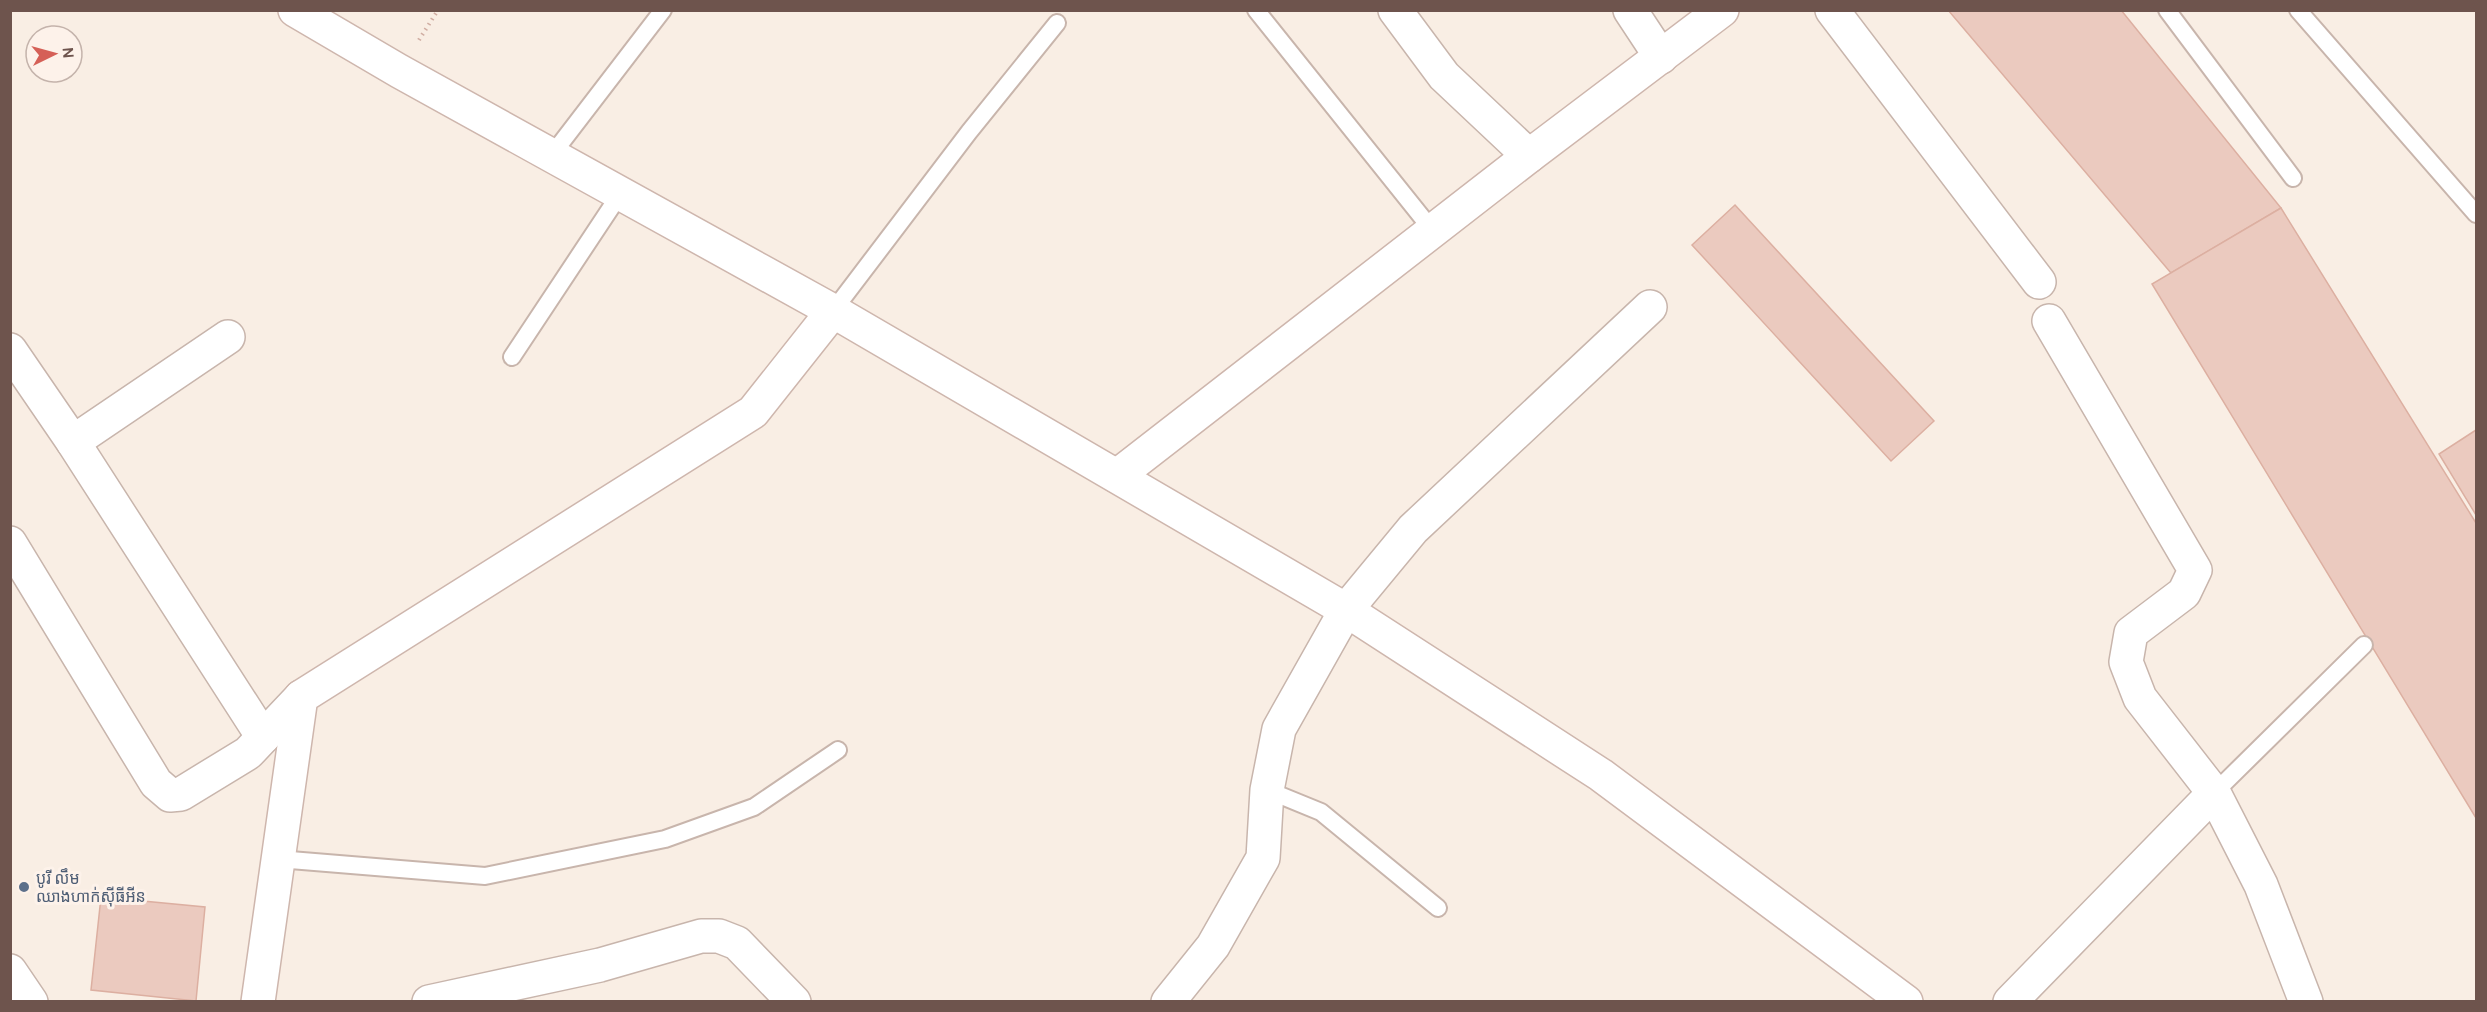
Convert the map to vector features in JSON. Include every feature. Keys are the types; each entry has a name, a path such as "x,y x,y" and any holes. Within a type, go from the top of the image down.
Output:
{"street":[{"path":"295,10 551,156 832,311 1346,610 1601,775 1906,1002"},
{"path":"1395,10 1444,76 1529,156"},
{"path":"1630,10 1661,57"},
{"path":"1117,476 1529,156 1722,10"},
{"path":"1832,10 2039,282"},
{"path":"1168,1002 1213,946 1263,858 1267,790 1279,729 1346,610 1413,529 1650,307"},
{"path":"10,543 156,783 170,795 181,794 248,753 301,697 753,412 832,311"},
{"path":"2049,321 2195,570 2184,593 2131,633 2126,662 2140,698 2214,793 2261,885 2306,1002"},
{"path":"73,442 228,337"},
{"path":"10,350 73,442 263,737"},
{"path":"258,1002 301,697"},
{"path":"2010,1002 2214,793"},
{"path":"429,1002 600,965 701,936 719,936 737,943 794,1002"},
{"path":"10,971 31,1002"}],"lane":[{"path":"551,156 663,10"},
{"path":"1256,10 1433,231"},
{"path":"2167,10 2293,178"},
{"path":"2298,10 2476,214"},
{"path":"832,311 969,132 1057,23"},
{"path":"512,357 620,194"},
{"path":"2214,793 2364,645"},
{"path":"278,859 484,876 664,839 754,807 838,750"},
{"path":"1267,790 1321,812 1438,908"}],"building":[{"path":"1948,10 2121,10 2281,208 2171,273"},
{"path":"1735,205 1934,421 1891,461 1692,245"},
{"path":"2281,208 2476,523 2476,818 2152,284"},
{"path":"2476,430 2476,515 2439,454"},
{"path":"101,897 205,907 196,1001 91,990"}],"place":[{"name":"បូរី លឹម ឈាងហាក់សុីធីអីន","path":"24,887"}]}
